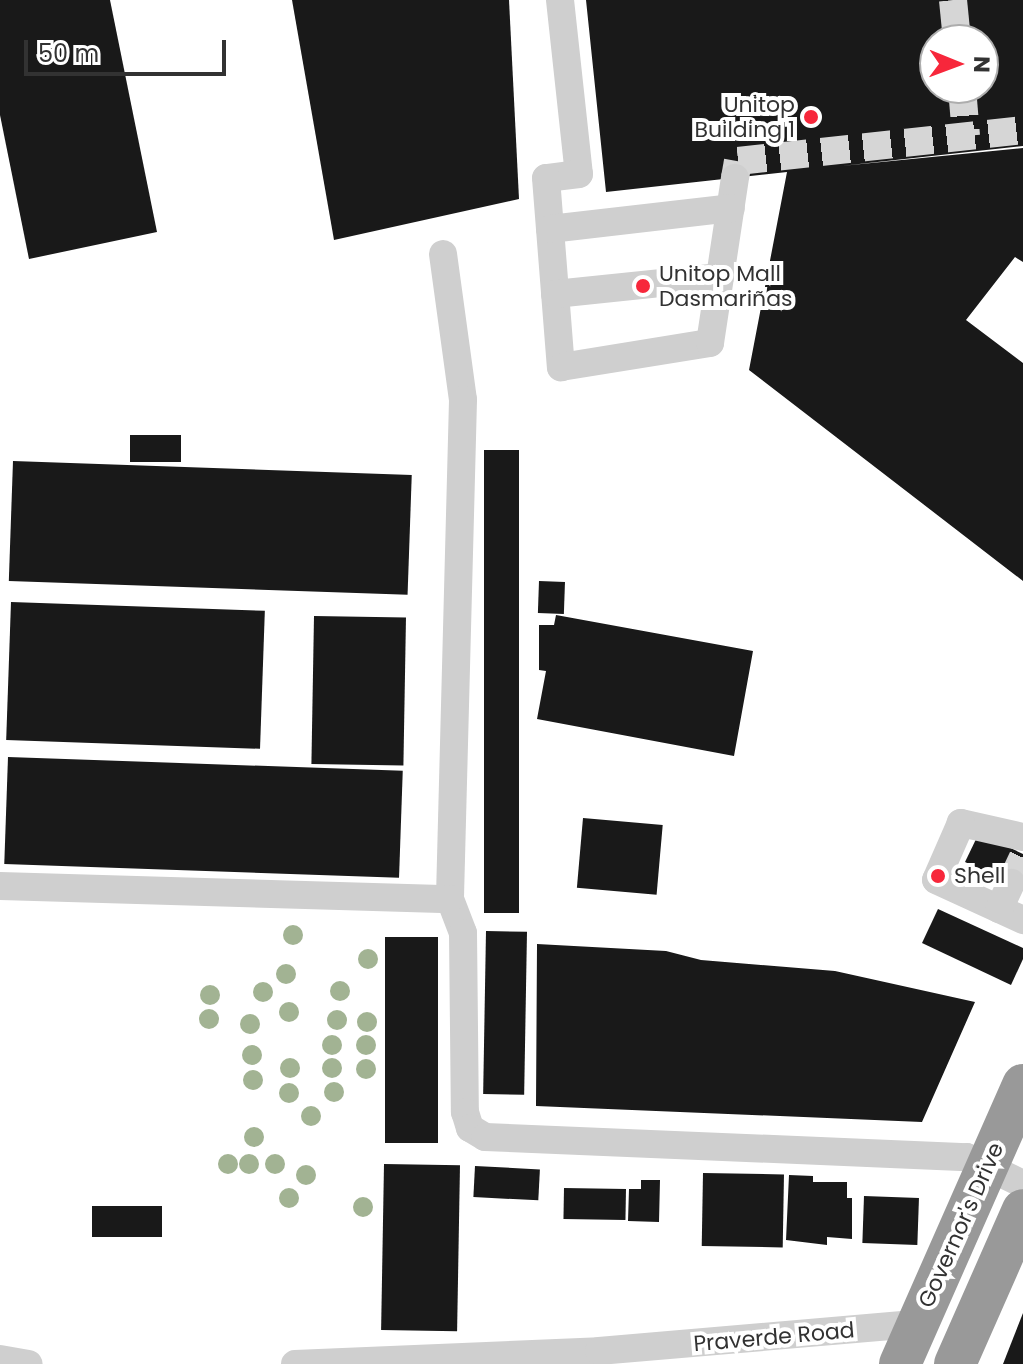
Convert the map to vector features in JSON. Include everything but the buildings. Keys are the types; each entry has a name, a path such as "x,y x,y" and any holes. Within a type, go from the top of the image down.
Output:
{"highway":[{"name":"Governor's Drive","path":"900,1364 917,1324 1005,1175 1023,1085"},
{"path":"955,1364 1023,1210"}],"street":[{"path":"560,0 579,174 546,178 561,367 710,343 735,178"},
{"path":"550,229 731,208"},
{"path":"443,254 463,400 450,899 463,933 465,1112 470,1128 485,1137 967,1157 1005,1175"},
{"path":"555,294 720,277"},
{"path":"1011,883 1011,915 936,880 961,823 1023,837"},
{"path":"0,886 450,899"},
{"name":"Praverde Road","path":"295,1364 599,1351 917,1324"},
{"path":"0,1359 29,1364"}],"tunnel":[{"path":"953,0 955,24"},
{"path":"963,104 966,136"},
{"path":"735,178 738,161 1023,130"},
{"path":"1011,883 1023,857"}],"place":[{"name":"Unitop Building 1","path":"811,117"},
{"name":"Unitop Mall Dasmariñas","path":"643,286"},
{"name":"Shell","path":"938,876"}]}
